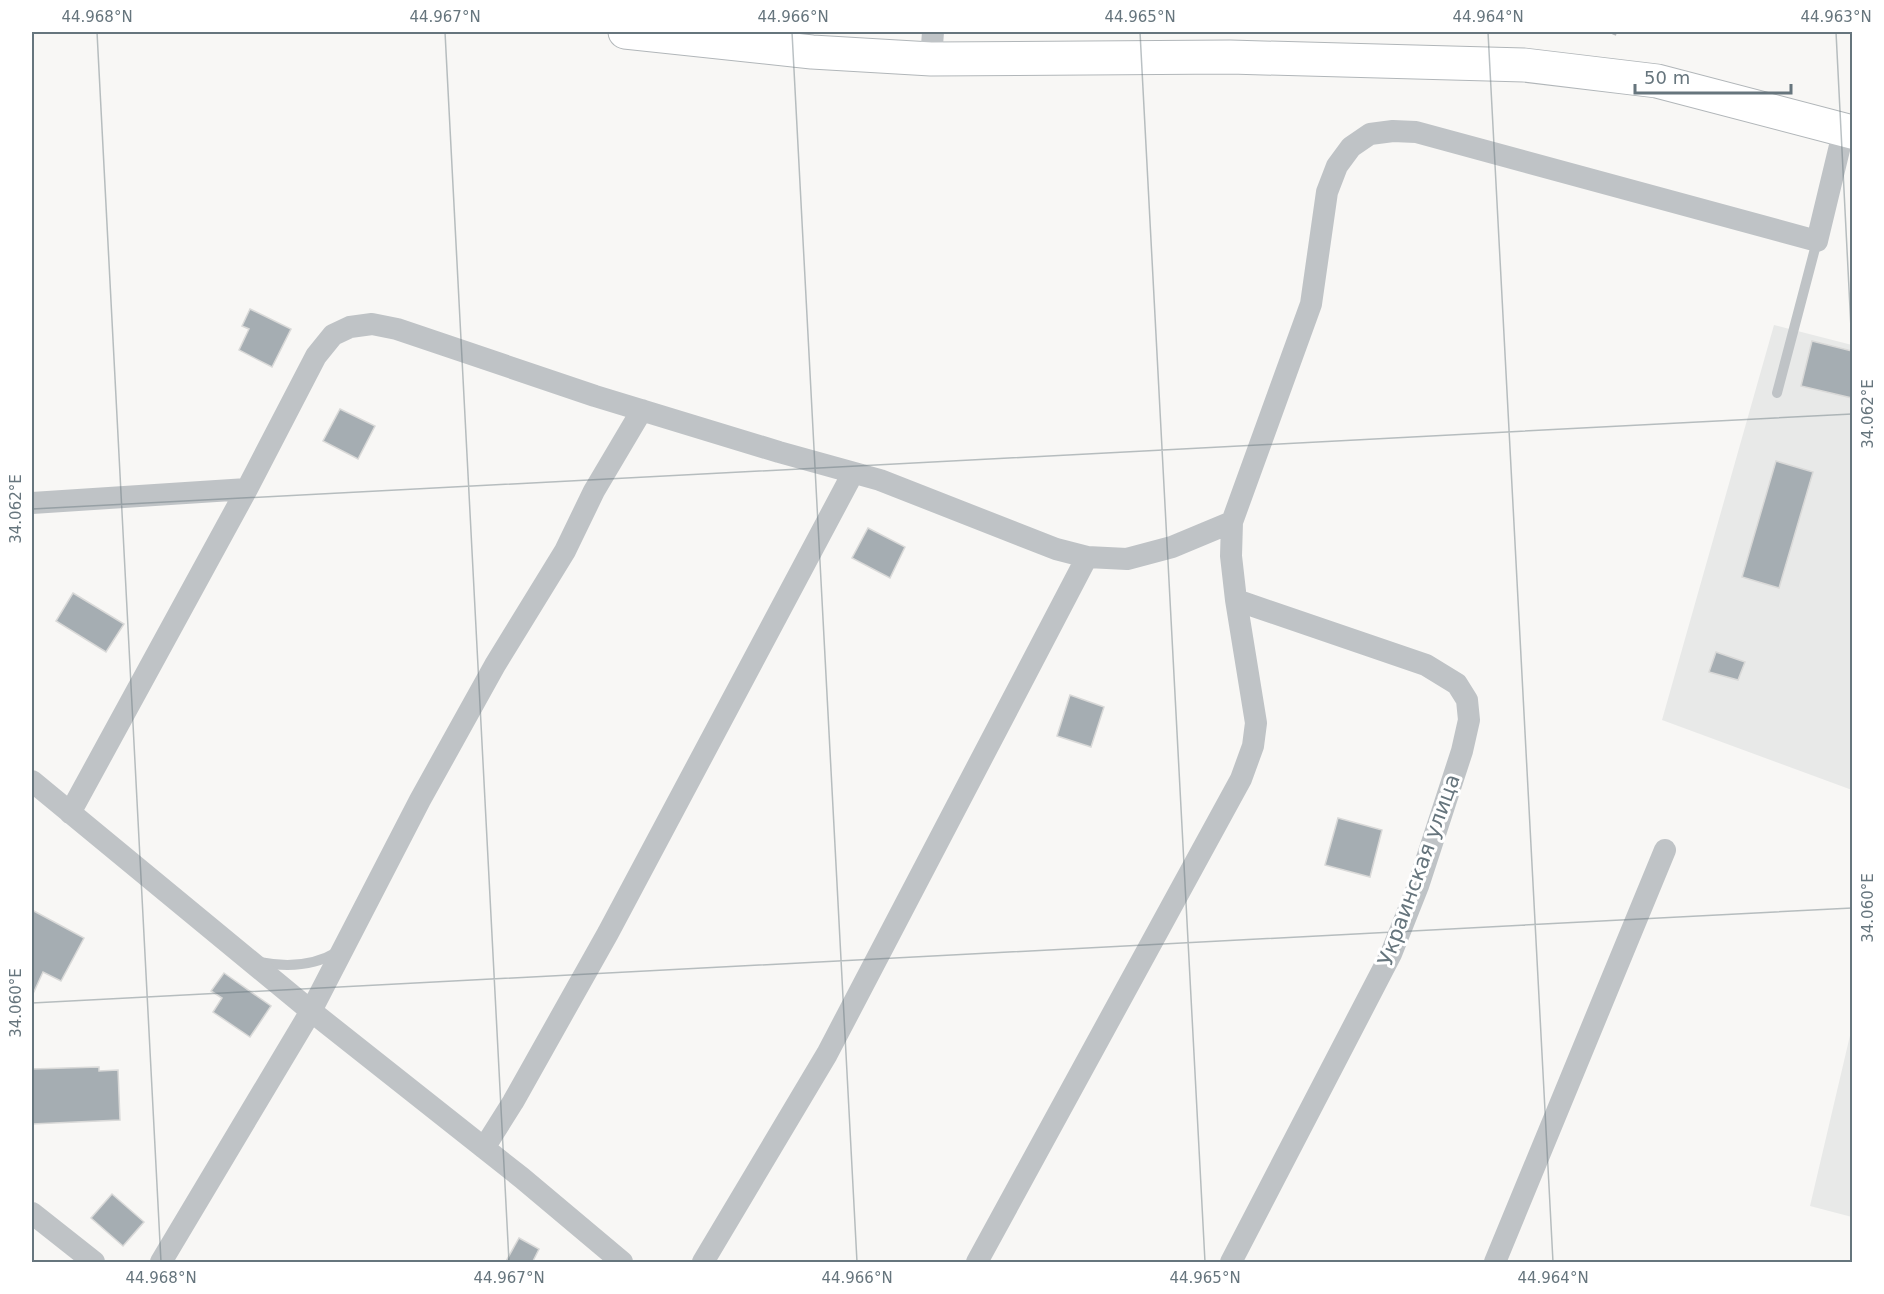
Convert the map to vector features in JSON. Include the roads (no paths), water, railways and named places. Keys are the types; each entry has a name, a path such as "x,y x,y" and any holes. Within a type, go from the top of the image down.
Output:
{"main road":[{"path":"625,32 812,52 932,45 1230,57 1524,65 1657,81 1848,131"}],"street":[{"path":"977,1263 1241,779 1253,746 1256,723 1236,600 1231,556 1232,522 1311,304 1327,192 1337,166 1344,156 1351,147 1370,134 1393,131 1416,132 1817,241 1848,131"},
{"path":"70,813 247,489 316,356 333,335 350,327 372,324 397,329 642,410 880,480 1056,549 1088,557 1126,559 1172,547 1232,522"},
{"path":"160,1263 310,1011 420,800 489,675 565,551 594,491 642,410"},
{"path":"484,1148 513,1102 608,933 854,473"},
{"path":"32,503 247,489"},
{"path":"703,1263 826,1054 1088,557"},
{"name":"Украинская улица","path":"1231,1263 1391,954 1418,886 1462,752 1468,720 1467,700 1456,684 1426,665 1236,600"},
{"path":"32,782 310,1011 484,1148 622,1263"},
{"path":"1495,1263 1665,850"},
{"path":"32,1213 94,1263"}],"lane":[{"path":"1777,393 1817,241"},
{"path":"245,958 281,965 307,963 327,958 342,949"}]}
